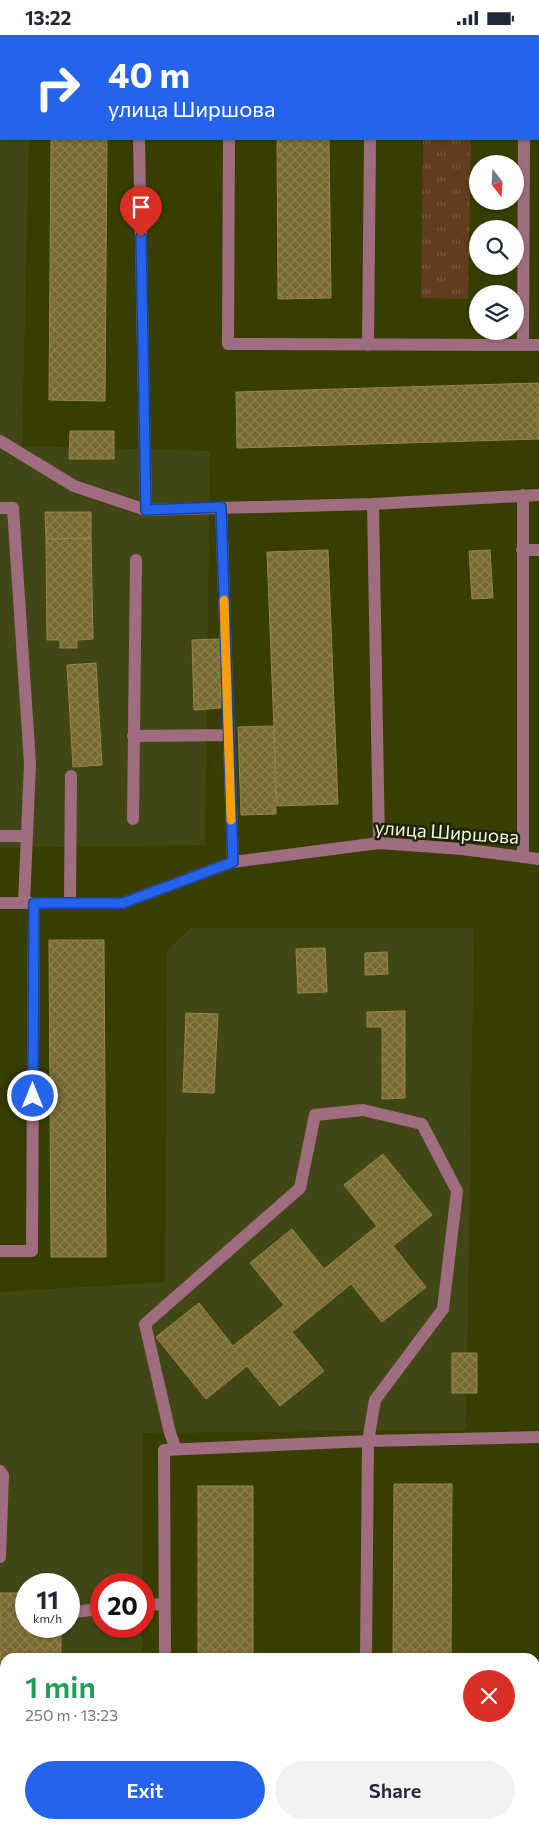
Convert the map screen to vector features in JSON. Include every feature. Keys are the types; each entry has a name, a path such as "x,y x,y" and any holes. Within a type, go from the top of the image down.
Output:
{"street":[{"path":"139,140 146,510"},
{"path":"229,140 228,344 539,345"},
{"path":"368,345 370,140"},
{"path":"524,140 524,345"},
{"path":"0,441 74,486 146,510 372,504 539,495"},
{"path":"523,495 523,857"},
{"path":"372,504 379,843"},
{"path":"221,507 233,862"},
{"path":"0,508 13,508 30,764 27,836 32,1251 0,1251"},
{"path":"522,550 539,550"},
{"path":"132,819 136,560"},
{"path":"133,736 229,735"},
{"path":"70,903 71,776"},
{"path":"0,836 27,836"},
{"name":"улица Ширшова","path":"0,903 123,903 233,862 379,843 462,849 539,859"},
{"path":"176,1449 170,1433 145,1324 300,1189 315,1115 363,1110 422,1124 457,1191 443,1309 375,1400 368,1441 366,1653"},
{"path":"165,1653 164,1449 539,1437"},
{"path":"0,1471 3,1475 0,1557"},
{"path":"155,1604 165,1603"}],"shaded area":[{"path":"0,140 29,140 22,446 210,451 205,845 0,848"},
{"path":"191,928 474,928 466,1430 143,1433 143,1573 90,1573 90,1638 142,1638 142,1653 0,1653 0,1292 165,1282 167,950"}],"green space":[{"path":"423,140 471,140 471,155 469,155 468,299 421,298"}],"building":[{"path":"51,140 107,140 105,401 49,400"},
{"path":"277,140 329,140 331,298 278,299"},
{"path":"539,383 539,439 237,448 236,392"},
{"path":"70,431 114,431 114,459 69,459"},
{"path":"45,512 91,512 91,538 46,539"},
{"path":"91,538 93,639 77,640 77,648 60,648 60,640 47,640 46,539"},
{"path":"328,550 338,804 277,806 267,552"},
{"path":"490,550 493,598 472,599 469,551"},
{"path":"219,639 221,708 194,710 192,640"},
{"path":"96,663 102,765 73,767 67,665"},
{"path":"274,726 276,814 241,815 238,727"},
{"path":"49,940 104,940 106,1257 51,1257"},
{"path":"325,948 327,992 298,993 296,949"},
{"path":"387,952 388,974 365,975 365,953"},
{"path":"405,1011 405,1098 382,1099 382,1027 367,1027 367,1012"},
{"path":"186,1013 218,1014 214,1093 183,1092"},
{"path":"383,1154 432,1215 393,1246 426,1287 382,1322 351,1284 292,1332 324,1371 280,1406 247,1366 206,1399 156,1337 199,1303 233,1346 284,1305 250,1263 292,1229 324,1269 377,1226 344,1185"},
{"path":"452,1353 477,1353 477,1393 452,1393"},
{"path":"394,1484 452,1484 451,1653 393,1653"},
{"path":"198,1486 253,1486 253,1653 198,1653"},
{"path":"0,1593 15,1593 15,1638 61,1638 61,1653 0,1653"}],"slow traffic":[{"path":"224,600 231,820"}],"route":[{"path":"33,1096 34,903 123,903 233,862 221,507 146,510 141,237"}]}
